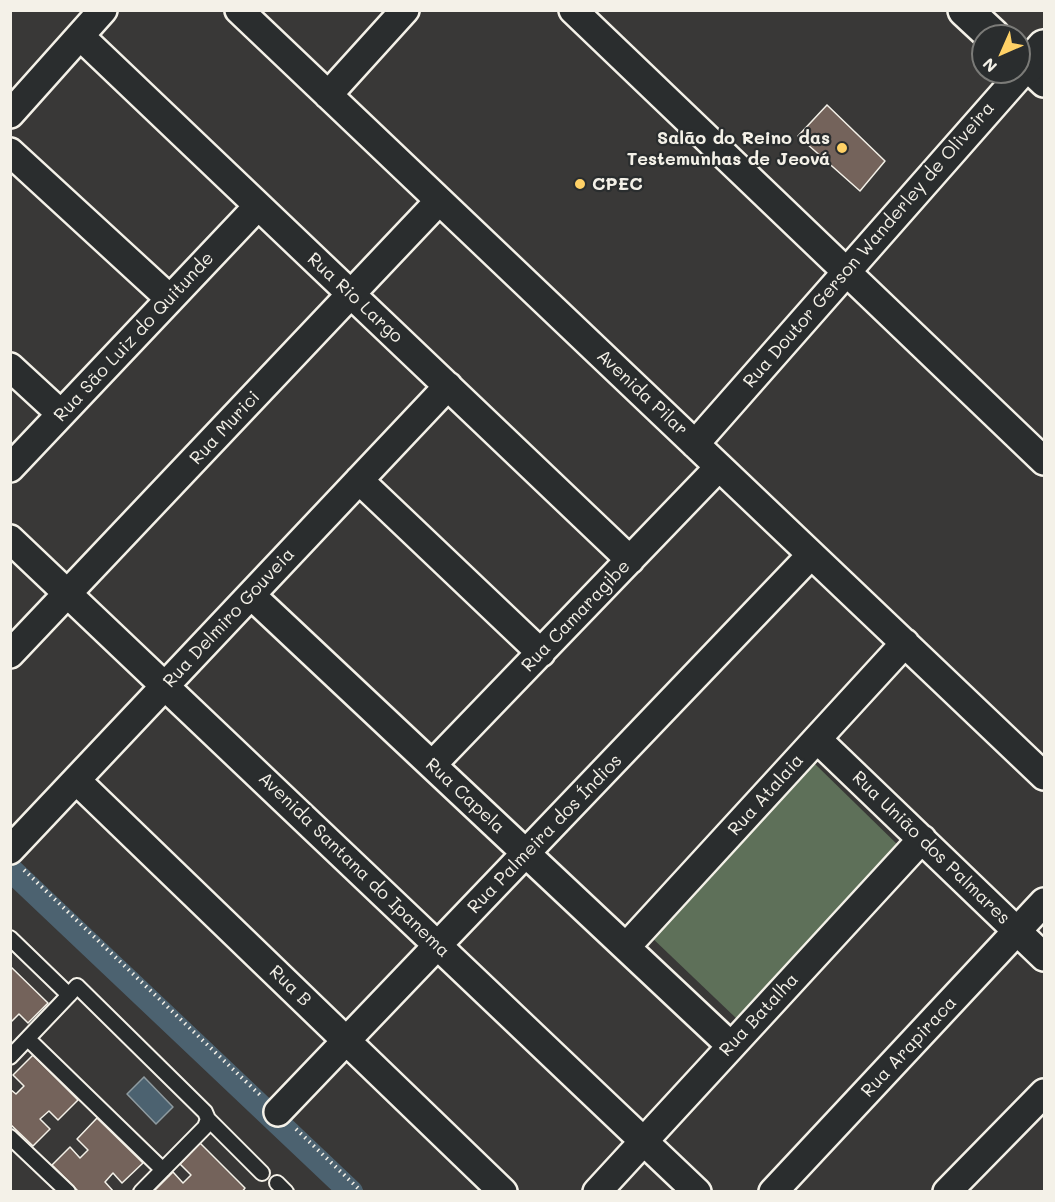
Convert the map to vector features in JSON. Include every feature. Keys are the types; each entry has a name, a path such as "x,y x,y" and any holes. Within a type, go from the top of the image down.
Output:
{"street":[{"path":"10,114 103,10"},
{"name":"Avenida Pilar","path":"239,10 1044,776"},
{"path":"328,95 405,10"},
{"path":"573,10 1044,461"},
{"path":"965,10 980,24"},
{"name":"Rua Rio Largo","path":"80,36 630,560"},
{"name":"Rua Doutor Gerson Wanderley de Oliveira","path":"695,444 846,272 1034,64"},
{"path":"10,152 170,299"},
{"name":"Rua Murici","path":"10,654 439,201"},
{"name":"Rua São Luiz do Quitunde","path":"10,468 258,206"},
{"path":"10,367 61,414"},
{"name":"Rua Delmiro Gouveia","path":"15,858 76,780 448,386"},
{"name":"Rua Camaragibe","path":"432,765 719,467"},
{"path":"359,480 541,653"},
{"name":"Avenida Santana do Ipanema","path":"10,539 697,1191"},
{"name":"Rua Palmeira dos Índios","path":"278,1112 811,555"},
{"name":"Rua Capela","path":"251,595 731,1046"},
{"name":"Rua Atalaia","path":"626,948 905,643"},
{"name":"Rua União dos Palmares","path":"817,739 1044,957"},
{"name":"Rua B","path":"76,780 503,1191"},
{"name":"Rua Batalha","path":"597,1191 922,839"},
{"name":"Rua Arapiraca","path":"773,1191 1044,902"},
{"path":"947,1191 1044,1093"}],"lane":[{"path":"10,938 69,995"},
{"path":"10,1057 77,986 205,1112 208,1119 262,1173"},
{"path":"28,1039 163,1170"},
{"path":"141,1191 205,1127 208,1119"},
{"path":"10,1137 68,1191"}],"path":[{"path":"15,858 362,1191"}],"green space":[{"path":"814,763 902,849 737,1019 648,934"}],"water":[{"path":"144,1077 173,1107 156,1124 127,1094"}],"building":[{"name":"Salão do Reino das Testemunhas de Jeová","path":"827,105 885,161 860,191 798,136"},
{"path":"10,966 48,1003 28,1023 19,1014 10,1023"},
{"path":"33,1055 78,1100 58,1120 49,1111 40,1119 50,1129 33,1146 10,1124 10,1089 16,1094 24,1086 13,1075"},
{"path":"97,1118 143,1163 122,1183 113,1173 105,1182 114,1192 79,1192 52,1165 70,1147 80,1158 88,1150 77,1139"},
{"path":"200,1143 245,1188 242,1192 157,1192 155,1190 173,1172 183,1183 191,1175 180,1164"}],"waterway":[{"path":"10,869 351,1192"}],"place":[{"name":"Salão do Reino das Testemunhas de Jeová","path":"842,148"},
{"name":"CPEC","path":"580,184"}]}
